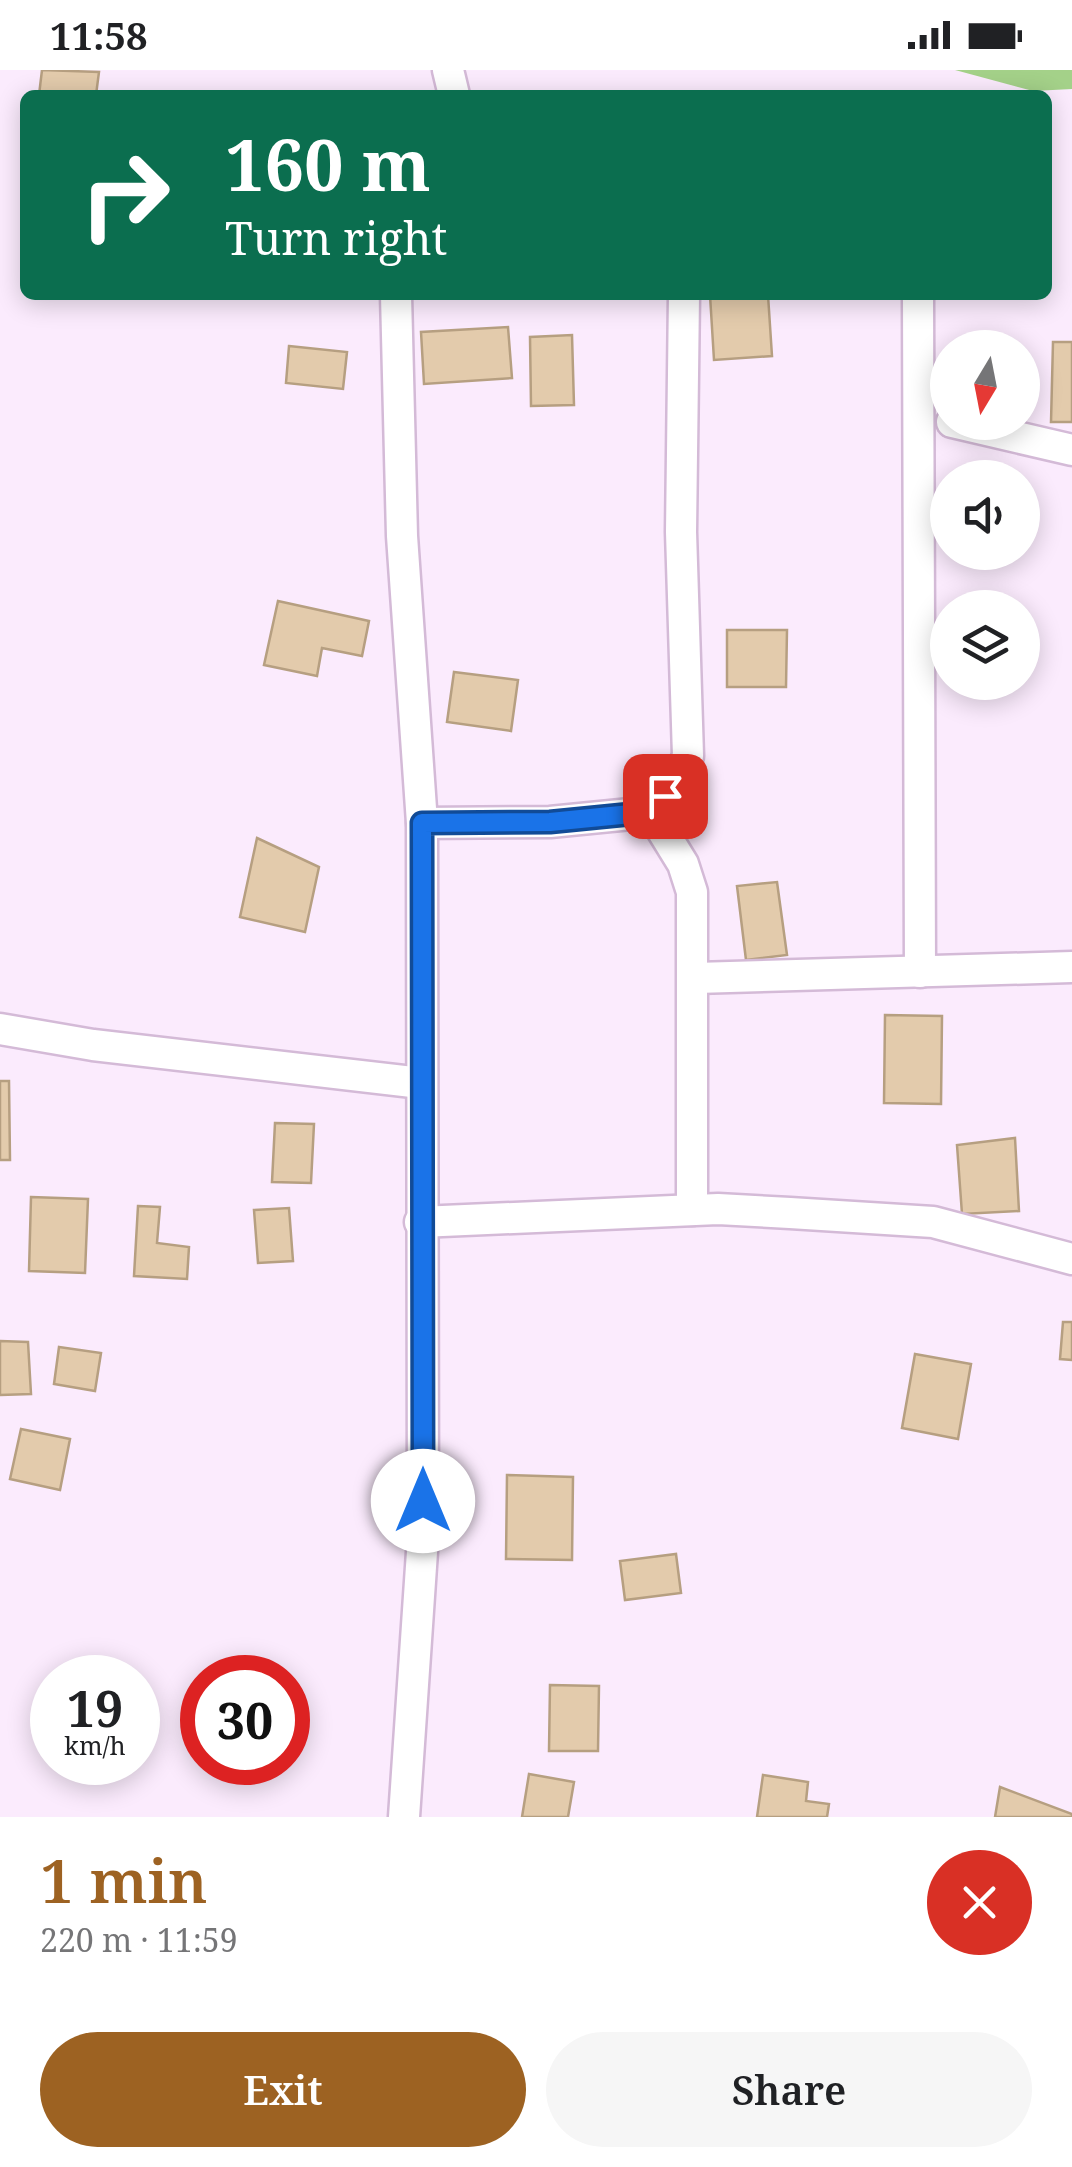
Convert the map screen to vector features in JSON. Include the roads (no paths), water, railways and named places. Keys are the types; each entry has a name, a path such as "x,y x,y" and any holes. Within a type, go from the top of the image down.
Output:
{"street":[{"path":"396,300 402,536 422,823 423,1537 404,1817"},
{"path":"422,823 550,822 651,812 678,779 688,756 681,532 684,300"},
{"path":"919,300 930,366"},
{"path":"920,972 938,440"},
{"path":"1028,440 1072,450"},
{"path":"651,812 683,864 692,892 696,978 692,1210"},
{"path":"696,978 1072,967"},
{"path":"0,1029 93,1045 422,1083"},
{"path":"420,1222 692,1210 933,1222 1072,1260"}]}
